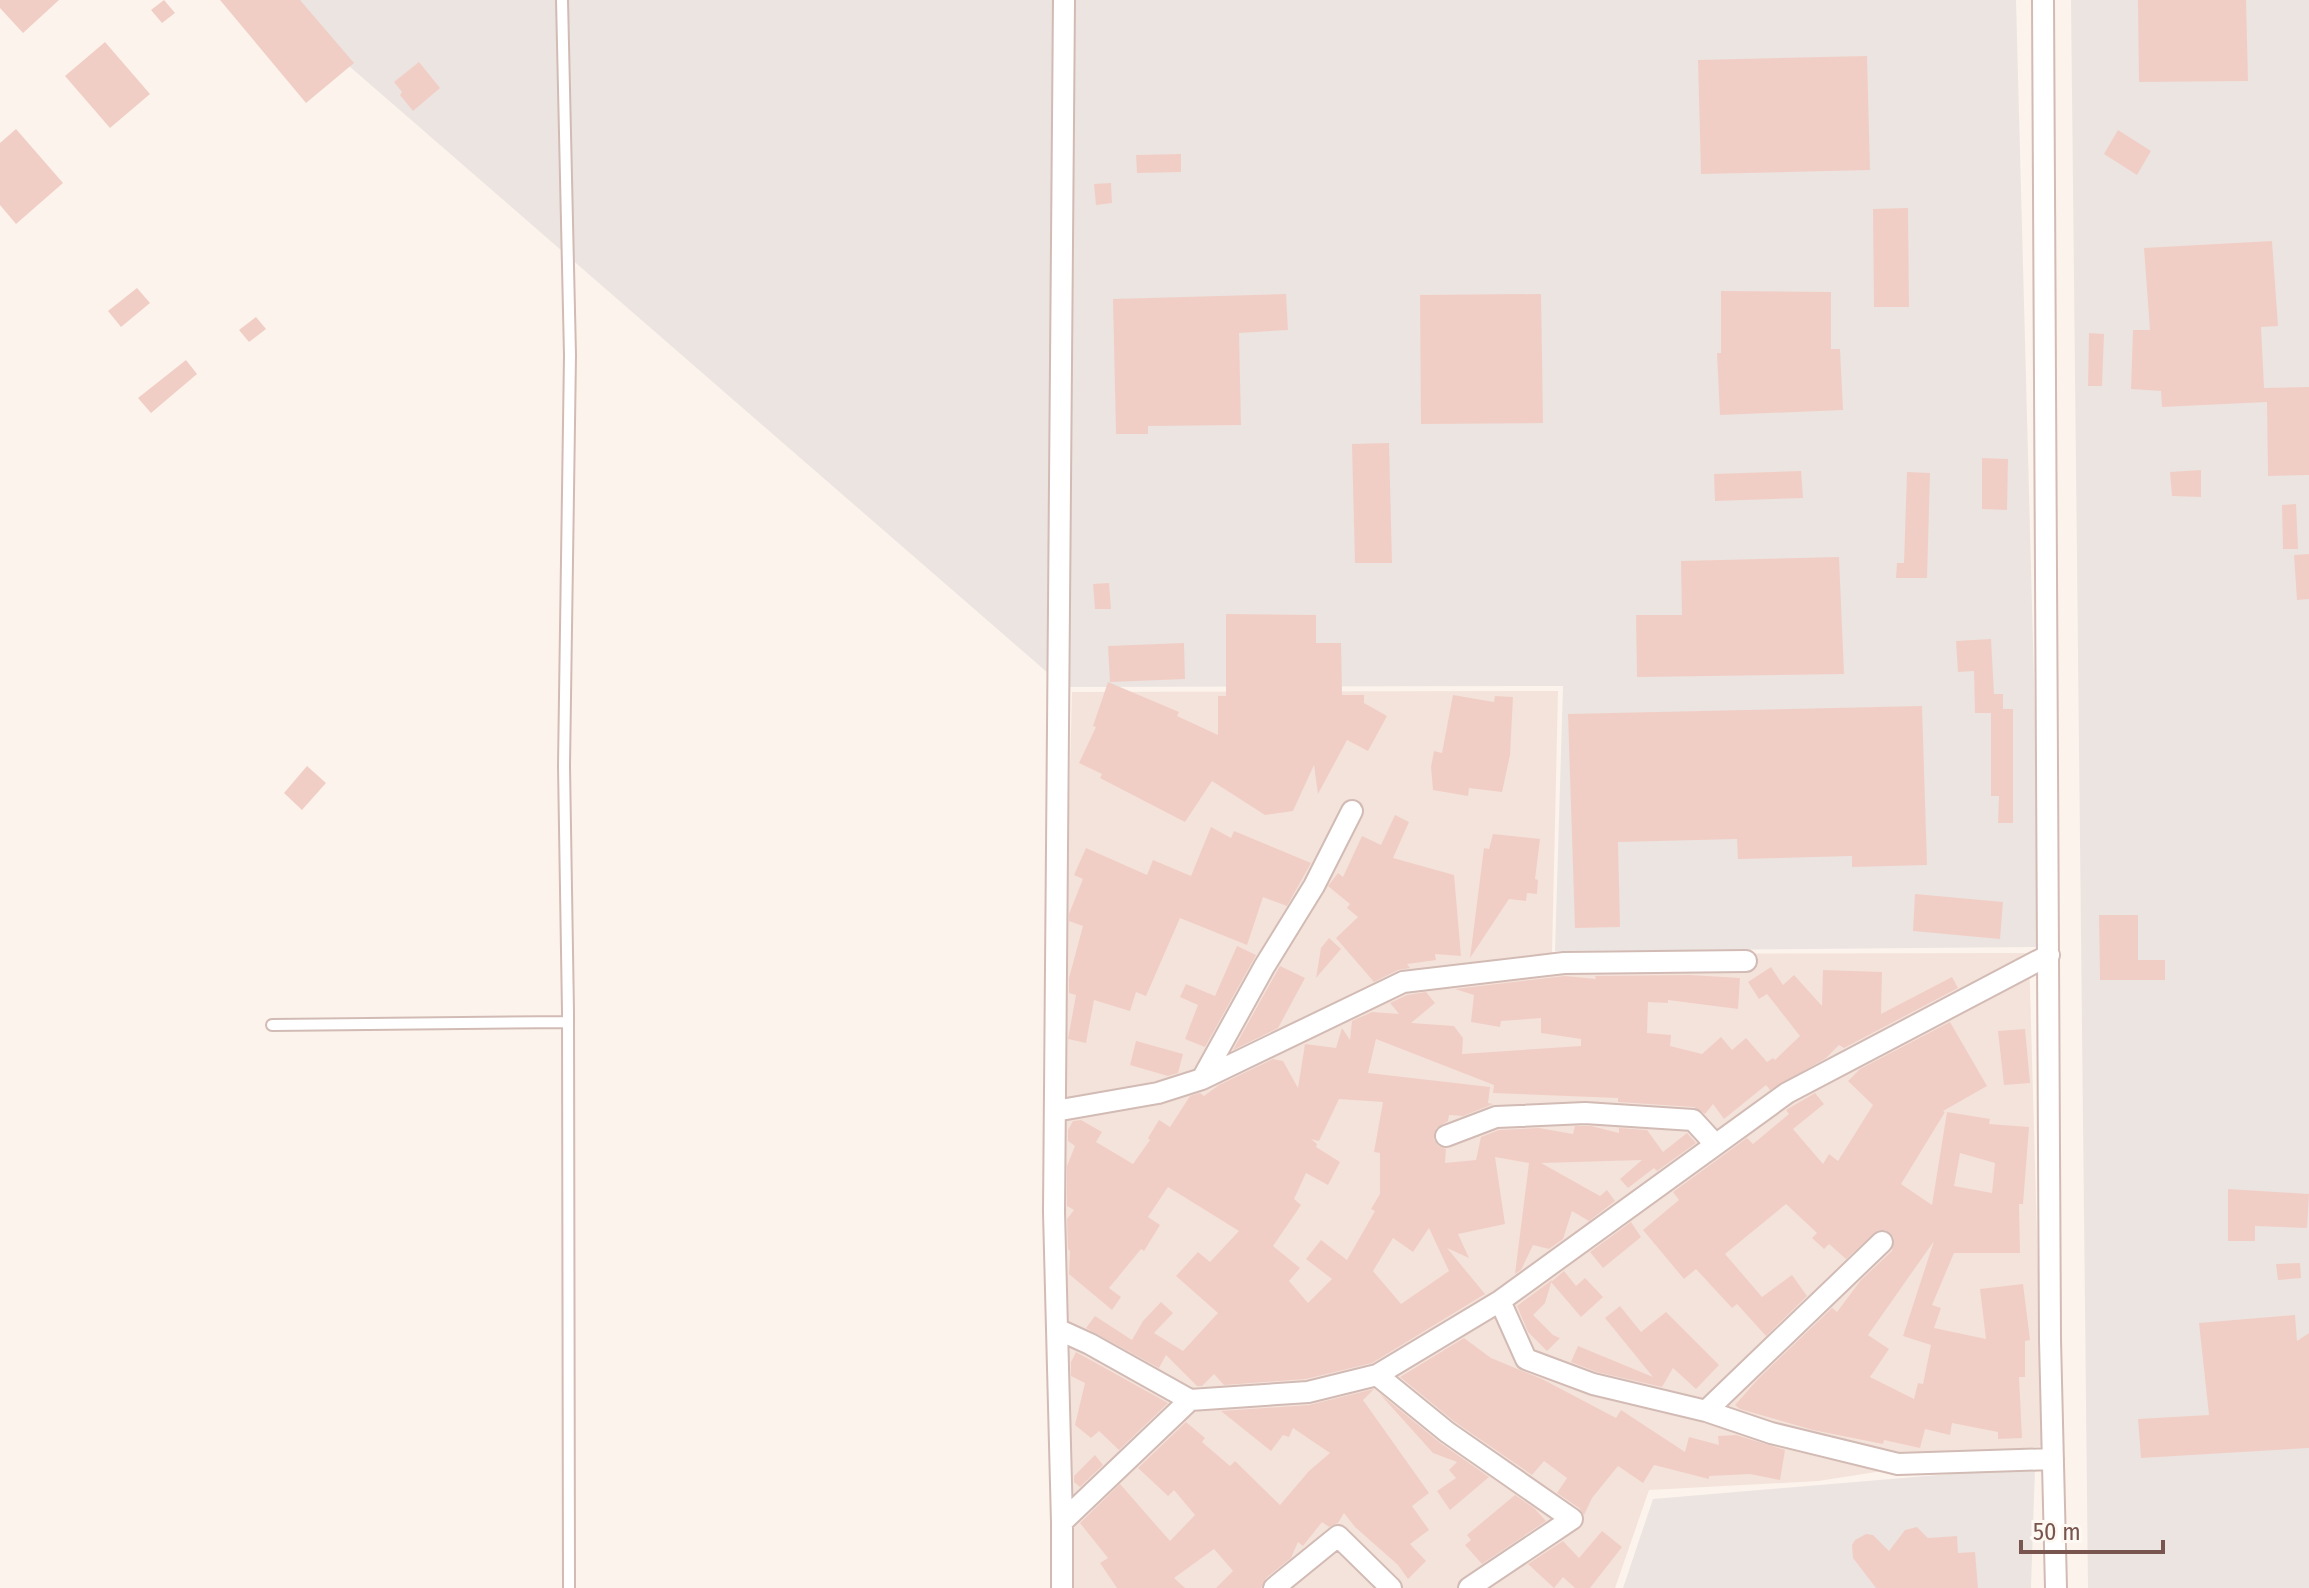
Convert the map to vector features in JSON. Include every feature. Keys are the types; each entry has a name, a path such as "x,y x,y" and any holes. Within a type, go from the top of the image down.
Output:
{"street":[{"path":"1062,1588 1054,1212 1064,0"},
{"path":"2043,0 2056,1588"},
{"path":"1202,1079 1264,967 1314,886 1352,811"},
{"path":"1057,1329 1190,1400 1308,1392 1377,1375 1500,1301 1787,1093 2049,955"},
{"path":"1055,1111 1158,1093 1202,1079 1403,982 1564,963 1746,961"},
{"path":"1446,1136 1496,1117 1585,1113 1693,1120 1715,1144"},
{"path":"1706,1411 1882,1242"},
{"path":"1500,1301 1526,1359 1593,1384 1706,1411 1771,1433 1898,1464 2053,1459"},
{"path":"1377,1375 1447,1432 1572,1519 1469,1588"},
{"path":"1062,1522 1190,1400"},
{"path":"1274,1588 1338,1536 1391,1588"}],"lane":[{"path":"562,0 570,355 564,766 569,1588"},
{"path":"272,1025 567,1022"}],"shaded area":[{"path":"273,0 2016,0 2041,947 1555,951 1563,686 1064,687"},
{"path":"2071,0 2309,0 2309,1588 2088,1588"},
{"path":"1558,691 1552,954 2029,953 2043,1446 1818,1481 1649,1490 1615,1588 1063,1588 1057,1261 1072,692"},
{"path":"2035,1467 2031,1588 1623,1588 1653,1499"}],"building":[{"path":"0,0 59,0 23,33 0,8"},
{"path":"164,0 175,13 162,23 151,10"},
{"path":"220,0 300,0 354,63 306,103"},
{"path":"2138,0 2246,0 2248,81 2139,82"},
{"path":"105,42 150,94 110,128 65,76"},
{"path":"1867,56 1870,170 1701,174 1698,60"},
{"path":"419,62 440,88 413,111 394,82"},
{"path":"16,129 63,183 16,224 0,205 0,143"},
{"path":"2118,130 2151,151 2137,175 2104,154"},
{"path":"1181,154 1181,172 1137,173 1136,155"},
{"path":"1111,183 1112,203 1096,205 1094,184"},
{"path":"1908,208 1909,307 1874,307 1873,209"},
{"path":"2272,241 2278,326 2261,327 2264,388 2309,387 2309,475 2268,476 2267,402 2162,407 2161,391 2131,389 2133,330 2150,330 2144,248"},
{"path":"137,288 150,303 121,327 108,311"},
{"path":"1721,291 1831,292 1831,349 1840,349 1843,410 1720,415 1717,353 1721,353"},
{"path":"1286,294 1288,330 1239,333 1241,425 1148,426 1148,434 1116,434 1113,299"},
{"path":"1541,294 1543,423 1421,424 1420,295"},
{"path":"256,317 266,329 249,342 239,330"},
{"path":"2089,333 2104,334 2102,386 2088,386"},
{"path":"186,360 197,374 151,413 138,398"},
{"path":"1389,443 1392,563 1355,563 1352,444"},
{"path":"1982,458 2008,459 2007,510 1982,509"},
{"path":"2201,470 2201,497 2172,496 2170,472"},
{"path":"1801,471 1803,498 1715,501 1714,474"},
{"path":"1907,472 1930,473 1927,578 1896,578 1897,563 1904,563"},
{"path":"2296,504 2298,549 2283,549 2282,505"},
{"path":"2309,554 2309,599 2297,600 2294,555"},
{"path":"1839,557 1844,674 1637,677 1636,615 1682,615 1681,561"},
{"path":"1109,583 1111,609 1095,609 1093,584"},
{"path":"1226,614 1316,615 1316,643 1341,643 1342,695 1364,695 1364,703 1387,716 1368,751 1347,740 1318,794 1314,765 1293,811 1265,815 1212,781 1185,822 1100,778 1102,774 1079,763 1096,727 1093,726 1108,682 1179,712 1177,716 1218,735 1218,696 1226,696"},
{"path":"1991,639 1994,694 2003,694 2003,709 2013,709 2013,823 1998,823 1999,796 1991,796 1991,713 1975,713 1974,671 1958,672 1956,641"},
{"path":"1184,643 1185,679 1110,682 1108,646"},
{"path":"1453,695 1494,702 1495,696 1513,697 1510,755 1502,792 1469,788 1468,796 1433,790 1431,767 1434,751 1442,753"},
{"path":"1922,706 1927,865 1852,867 1852,856 1738,859 1737,839 1618,842 1620,927 1575,928 1568,714"},
{"path":"307,766 326,783 302,810 284,793"},
{"path":"1395,815 1409,822 1393,858 1454,875 1461,956 1435,954 1436,960 1407,964 1410,968 1398,970 1374,982 1336,938 1358,917 1347,908 1350,904 1328,886 1338,873 1343,877 1362,836 1381,845"},
{"path":"1211,827 1231,838 1234,831 1311,863 1287,906 1263,897 1247,945 1180,918 1146,996 1136,992 1130,1011 1094,1000 1086,1043 1068,1039 1076,995 1069,993 1069,978 1083,926 1069,921 1069,914 1083,879 1074,875 1086,848 1147,875 1153,860 1191,876"},
{"path":"1493,834 1540,839 1535,879 1538,880 1537,894 1527,893 1526,901 1509,899 1470,958 1484,848 1489,849"},
{"path":"1915,894 2003,902 2000,939 1913,931"},
{"path":"2099,915 2138,915 2138,960 2165,960 2165,980 2100,980"},
{"path":"1329,938 1341,949 1316,978 1321,948"},
{"path":"1237,946 1256,955 1205,1047 1185,1039 1198,1005 1180,997 1186,984 1215,996"},
{"path":"1280,966 1305,978 1278,1028 1233,1050"},
{"path":"1771,967 1783,985 1794,975 1822,1006 1823,970 1882,972 1881,1014 1952,977 1958,988 1844,1048 1839,1045 1826,1058 1770,1090 1766,1085 1724,1119 1713,1104 1705,1114 1694,1107 1618,1102 1618,1098 1493,1093 1494,1085 1376,1039 1368,1073 1490,1087 1488,1103 1493,1104 1463,1116 1449,1115 1448,1121 1436,1128 1434,1140 1446,1149 1445,1163 1476,1160 1481,1137 1499,1130 1539,1128 1573,1134 1575,1126 1591,1126 1619,1133 1619,1128 1647,1130 1663,1152 1687,1133 1696,1143 1628,1188 1620,1179 1642,1160 1541,1163 1600,1196 1607,1190 1615,1201 1589,1221 1572,1211 1563,1239 1549,1249 1533,1245 1521,1270 1515,1274 1529,1163 1495,1157 1505,1224 1458,1234 1469,1258 1447,1248 1485,1294 1372,1363 1306,1379 1224,1385 1214,1374 1202,1386 1197,1386 1166,1355 1159,1368 1086,1328 1095,1316 1132,1340 1143,1321 1161,1302 1173,1313 1154,1333 1183,1351 1218,1313 1176,1276 1198,1252 1210,1262 1239,1231 1168,1187 1148,1217 1160,1225 1144,1251 1141,1249 1109,1288 1121,1297 1112,1310 1069,1274 1067,1219 1074,1210 1067,1206 1067,1166 1075,1146 1068,1141 1068,1130 1073,1121 1081,1120 1102,1132 1096,1142 1133,1164 1150,1140 1148,1138 1159,1120 1170,1127 1190,1096 1200,1093 1204,1096 1219,1085 1273,1059 1283,1061 1298,1088 1305,1044 1336,1048 1342,1028 1350,1040 1352,1021 1372,1012 1399,1014 1390,1003 1407,995 1426,992 1435,1003 1411,1023 1454,1026 1463,1038 1462,1054 1581,1046 1581,1039 1541,1033 1541,1018 1501,1021 1500,1027 1471,1022 1474,995 1455,989 1565,976 1596,979 1595,976 1690,975 1740,978 1738,1009 1668,1000 1668,1003 1648,1002 1647,1033 1671,1035 1670,1046 1702,1054 1721,1037 1732,1050 1746,1038 1767,1062 1773,1058 1775,1060 1800,1036 1767,994 1759,999 1748,982","holes":["1339,1099 1383,1102 1374,1152 1380,1153 1380,1194 1371,1209 1375,1211 1347,1260 1321,1240 1306,1259 1332,1279 1308,1303 1289,1281 1300,1268 1273,1246 1301,1205 1294,1199 1306,1173 1328,1185 1340,1162 1316,1147 1317,1144 1311,1139 1319,1141","1429,1228 1449,1271 1401,1304 1373,1271 1393,1238 1413,1252"]},
{"path":"1950,1022 1987,1086 1943,1111 1901,1184 1932,1205 1947,1112 1990,1119 1989,1124 2029,1127 2023,1204 2019,1204 2020,1253 1954,1253 1932,1305 1941,1308 1934,1328 1986,1339 1980,1289 2023,1284 2030,1340 2025,1341 2025,1377 2019,1377 2022,1438 1998,1439 1998,1432 1952,1423 1950,1435 1925,1429 1920,1448 1884,1440 1883,1444 1813,1430 1735,1405 1832,1308 1837,1312 1861,1280 1892,1251 1894,1238 1886,1230 1878,1230 1846,1259 1829,1244 1824,1249 1812,1238 1817,1233 1786,1204 1725,1254 1762,1297 1792,1275 1807,1296 1766,1336 1737,1304 1732,1308 1696,1269 1684,1279 1643,1230 1679,1200 1673,1192 1747,1138 1753,1144 1789,1114 1786,1110 1815,1093 1824,1104 1793,1129 1823,1164 1829,1154 1838,1161 1873,1105 1848,1081 1860,1069","holes":["1960,1153 1995,1163 1992,1193 1954,1186","1934,1241 1903,1336 1931,1345 1923,1384 1918,1383 1914,1399 1870,1377 1889,1349 1868,1335"]},
{"path":"2025,1029 2030,1083 2004,1085 1998,1031"},
{"path":"1136,1041 1183,1054 1178,1073 1168,1076 1130,1065"},
{"path":"2228,1189 2309,1194 2307,1228 2255,1226 2255,1241 2228,1241"},
{"path":"1631,1222 1641,1237 1603,1268 1590,1252"},
{"path":"2300,1263 2301,1278 2278,1280 2276,1264"},
{"path":"1564,1271 1576,1286 1585,1278 1603,1297 1581,1317 1551,1282"},
{"path":"1552,1280 1545,1303 1533,1315 1560,1338 1547,1351 1528,1332 1517,1306"},
{"path":"1620,1306 1641,1332 1666,1312 1719,1365 1696,1389 1673,1368 1662,1387 1597,1372 1571,1362 1578,1346 1653,1377 1605,1318"},
{"path":"2295,1315 2297,1341 2309,1333 2309,1448 2141,1458 2138,1419 2209,1415 2199,1323"},
{"path":"1464,1338 1491,1358 1542,1379 1616,1418 1621,1410 1685,1452 1689,1437 1719,1445 1718,1436 1736,1435 1785,1450 1780,1480 1750,1474 1709,1476 1709,1479 1654,1465 1643,1483 1618,1466 1592,1498 1584,1515 1557,1493 1567,1478 1544,1461 1532,1475 1455,1422 1400,1377"},
{"path":"1076,1352 1168,1403 1119,1450 1099,1431 1091,1438 1075,1425 1085,1383 1071,1376 1071,1362"},
{"path":"1374,1389 1363,1400 1429,1493 1412,1506 1429,1530 1410,1544 1426,1561 1408,1579 1398,1565 1355,1527 1344,1513 1338,1523 1329,1527 1322,1522 1303,1546 1298,1542 1291,1558 1266,1578 1261,1588 1216,1588 1233,1571 1214,1549 1174,1578 1185,1588 1117,1588 1100,1563 1108,1558 1080,1523 1120,1484 1170,1541 1195,1515 1174,1490 1168,1496 1138,1468 1186,1422 1205,1438 1202,1442 1230,1466 1235,1461 1280,1505 1309,1471 1330,1453 1293,1428 1289,1437 1283,1435 1271,1451 1221,1411 1309,1405"},
{"path":"1379,1393 1439,1442 1489,1477 1450,1510 1437,1491 1456,1478 1449,1470 1457,1462 1433,1453"},
{"path":"1095,1455 1103,1465 1080,1487 1074,1482 1074,1476"},
{"path":"1515,1495 1546,1521 1482,1564 1465,1545 1471,1540 1467,1535"},
{"path":"1917,1527 1928,1538 1957,1536 1958,1553 1975,1552 1978,1588 1876,1588 1853,1558 1852,1545 1855,1540 1866,1534 1873,1535 1889,1551 1905,1530"},
{"path":"1602,1531 1622,1547 1590,1588 1575,1588 1563,1577 1554,1588 1528,1564 1563,1541 1579,1558"}]}
